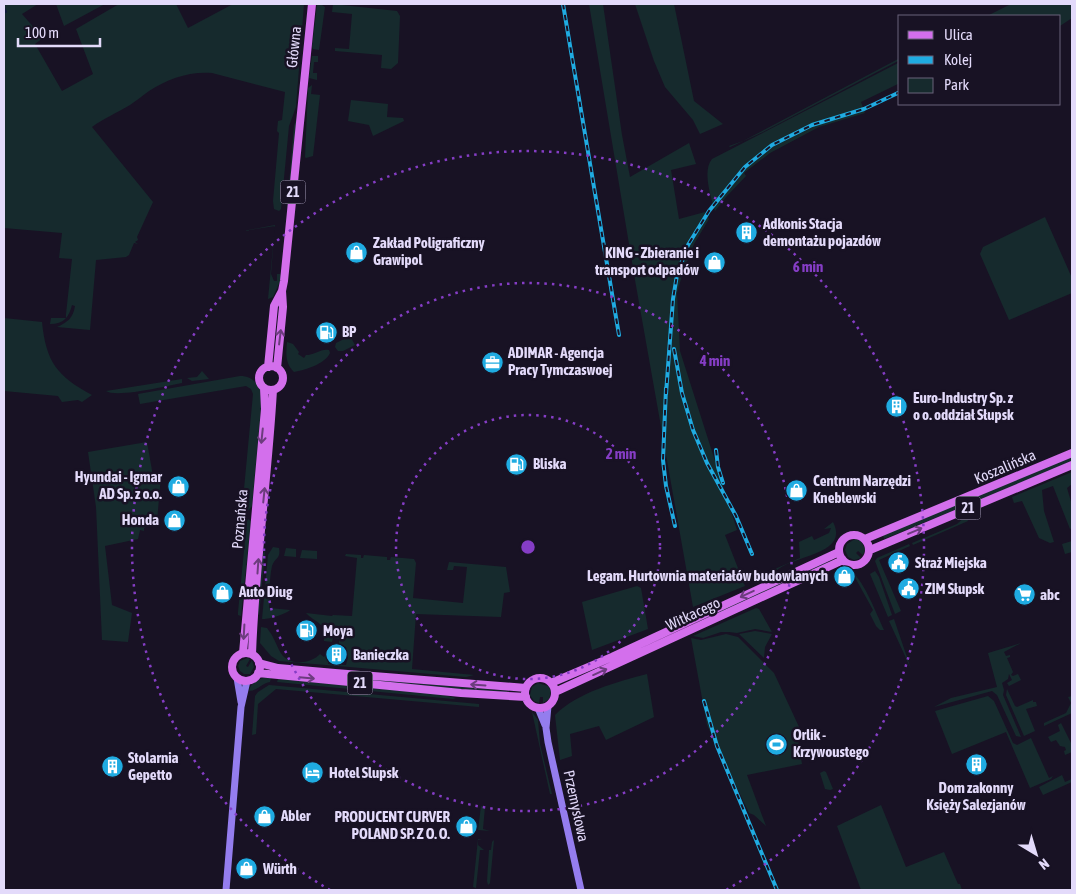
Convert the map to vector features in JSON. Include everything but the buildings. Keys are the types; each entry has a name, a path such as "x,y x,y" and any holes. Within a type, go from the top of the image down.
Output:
{"main road":[{"name":"Główna","path":"282,291 286,268 312,4"},
{"name":"21","path":"282,291 283,307 277,368 282,373 283,380 279,387 269,389 260,382 260,375 261,371 268,367 274,306 282,291"},
{"path":"268,367 277,368"},
{"name":"Poznańska","path":"243,653 265,409 269,389"},
{"name":"Poznańska","path":"252,654 260,533 271,430 269,389"},
{"name":"Koszalińska","path":"865,539 1072,453"},
{"name":"Koszalińska","path":"870,550 1072,465"},
{"name":"21","path":"839,552 842,542 849,536 858,535 865,539"},
{"path":"865,539 870,550"},
{"name":"21","path":"843,560 852,565 861,564 867,558 870,550"},
{"path":"839,552 843,560"},
{"name":"Witkacego","path":"551,683 566,678 839,552"},
{"name":"Witkacego","path":"556,692 843,560"},
{"name":"21","path":"237,678 232,670 233,662 243,653"},
{"path":"241,707 237,678 247,681 256,677 260,664 252,654 243,653"},
{"name":"21","path":"260,664 278,668 344,674 526,688 537,678 551,683"},
{"name":"21","path":"258,673 451,692 526,697"},
{"path":"226,890 241,707 247,681"},
{"path":"526,688 526,697 530,704 538,708 548,706 556,692 551,683"},
{"name":"Przemysłowa","path":"546,728 548,706"},
{"name":"Przemysłowa","path":"538,708 546,728 581,890"}],"green space":[{"path":"4,4 38,4 22,14 43,38 35,44 62,91 93,74 76,29 119,4 176,4 188,28 233,4 304,4 296,107 289,126 281,209 279,211 274,209 273,201 279,133 277,131 278,121 282,120 285,92 212,73 187,75 156,87 92,127 153,202 137,237 138,240 135,242 138,244 134,243 129,255 126,257 96,260 90,330 57,327 69,319 73,314 75,306 72,305 66,318 72,259 59,258 62,233 4,228"},
{"path":"56,4 105,4 64,26"},
{"path":"333,4 397,11 400,16 398,63 391,69 381,68 382,55 335,51 335,48 349,49 352,14 332,12"},
{"path":"589,4 603,4 630,177 689,143 696,164 671,170 679,219 705,212 709,219 694,244 677,293 680,351 737,530 725,535 745,586 693,607 635,280"},
{"path":"635,4 674,4 694,101 723,124 700,134 693,120 665,87 654,61"},
{"path":"1011,4 1072,4 1072,18 1061,25 1061,15 989,15"},
{"path":"317,5 325,7 319,50 312,47"},
{"path":"312,56 318,56 318,62 314,62 313,73 317,73 317,80 309,78"},
{"path":"898,59 898,61 763,132 730,147 729,146 743,141"},
{"path":"898,63 898,84 861,102 865,113 819,127 770,153 744,173 746,176 715,211 708,177 709,164 712,159"},
{"path":"312,85 311,94 320,95 313,156 306,158 308,88"},
{"path":"351,100 388,104 387,117 403,118 404,121 373,136 369,125 348,121"},
{"path":"297,117 288,207 287,208 294,126"},
{"path":"1045,217 1072,278 1072,293 1009,320 980,254 983,247"},
{"path":"275,225 275,226 243,231"},
{"path":"274,232 271,274 274,281 277,281 277,274 280,274 282,277 273,297 268,299"},
{"path":"4,318 42,322 47,348 55,366 70,381 92,395 82,402 78,400 62,402 58,396 4,391"},
{"path":"51,318 66,318 59,323 50,324"},
{"path":"350,336 355,345 343,351 338,351 335,347 336,343"},
{"path":"287,342 293,344 299,352 298,354 304,358 306,355 324,350 329,350 330,353 319,363 294,372 291,369 286,354"},
{"path":"202,371 209,379 192,381 187,378 197,377"},
{"path":"240,376 252,379 260,389 262,397 252,506 248,511 242,510 253,394 251,389 246,386 140,404 138,394"},
{"path":"182,379 182,383 142,391 112,393 106,391"},
{"path":"147,442 153,476 161,475 157,522 144,528 144,531 140,530 138,539 105,546 112,605 132,613 128,642 102,640 96,507 88,452"},
{"path":"1072,456 1072,460 1062,466 884,539 883,535"},
{"path":"1072,472 1072,484 1067,488 1072,505 1072,528 1070,529 1053,486 1042,490 1044,511 1054,542 1050,543 1039,538 1022,501 1014,503 1012,497"},
{"path":"966,516 968,521 913,545 912,543 957,524"},
{"path":"248,519 251,521 241,616 238,615 238,612"},
{"path":"833,522 836,533 834,541 827,548 794,561 776,571 775,569 800,558 799,542 812,536 814,540 829,533 831,528 824,529"},
{"path":"855,539 861,541 865,549 863,555 858,551 856,553 861,558 854,560 848,557 845,550 847,544"},
{"path":"1072,541 1072,552 1065,554 1062,544"},
{"path":"909,544 910,546 879,560 901,611 895,614 875,561 877,558"},
{"path":"273,547 279,548 279,552 271,571 269,608 290,610 268,619 262,619 268,555"},
{"path":"286,548 296,549 296,557 284,556"},
{"path":"302,550 317,551 317,559 300,558"},
{"path":"265,551 259,616 262,555"},
{"path":"346,554 361,555 361,558 364,555 387,557 387,560 390,560 391,557 414,559 416,563 413,598 463,603 467,567 454,566 453,570 447,570 449,562 506,567 510,592 504,593 501,617 416,614 412,669 474,675 466,677 279,661 271,656 260,643 261,627 267,628 281,653 287,659 302,662 312,660 320,654 324,657 328,655 328,664 346,665 348,657 346,647 339,644 339,639 333,638 332,642 324,641 322,626 306,613 352,616 357,558 345,556"},
{"path":"826,562 827,564 704,620 704,618"},
{"path":"875,571 879,577 892,615 888,617 870,574"},
{"path":"852,572 866,590 884,630 880,630 876,626 870,614 873,610"},
{"path":"637,586 641,588 648,629 592,650 582,602"},
{"path":"756,608 759,609 772,632 755,629 737,633 721,632 703,638 693,636"},
{"path":"894,619 911,669 889,621"},
{"path":"755,631 772,634 765,647 764,658 739,634"},
{"path":"726,634 738,637 774,673 800,729 796,730 802,764 747,775 766,826 749,813 707,725 691,638 701,640"},
{"path":"1021,643 1004,652 1006,656 1010,655 1007,658 1013,672 1011,675 1018,674 1021,680 1009,686 1007,683 1012,680 1009,674 1008,679 1002,683 1003,695 1021,737 1016,736 997,695 992,691 934,707 951,698 997,687 988,653"},
{"path":"247,658 250,659 246,666 248,667 252,660 254,667 250,674 244,674 238,666 240,661"},
{"path":"278,671 507,691 507,693 395,684"},
{"path":"647,674 654,717 606,740 599,726 570,734 572,756 560,760 555,715 564,707 586,694 611,684"},
{"path":"264,678 271,678 270,682 249,691 254,682"},
{"path":"278,679 439,694 456,698 277,682"},
{"path":"538,683 548,686 551,691 549,699 543,703 543,697 540,697 539,703 534,701 530,695 532,687"},
{"path":"269,685 479,704 479,707 276,689 258,704 256,734 252,735 255,696"},
{"path":"1007,689 1017,707 1033,700 1033,702 1036,702 1037,706 1026,709 1035,731 1024,736 1006,695"},
{"path":"988,696 994,701 1013,743 1017,745 1031,738 1049,778 1053,776 1051,779 1030,788 1006,732 952,754 935,711"},
{"path":"1072,696 1072,713 1044,726 1044,723 1066,713 1071,703 1068,697"},
{"path":"532,712 538,720 540,744 552,794 550,794"},
{"path":"1061,723 1072,745 1072,752 1065,755 1065,747 1060,746 1056,740 1051,742 1048,737 1060,731 1058,725"},
{"path":"824,771 833,789 825,789 820,773"},
{"path":"1062,775 1065,782 1072,779 1072,782 1043,795 1039,787"},
{"path":"881,805 906,867 944,852 962,890 861,890 837,826"},
{"path":"481,806 485,807 483,829 490,831 478,830"},
{"path":"478,839 482,840 478,840 478,845 484,850 480,850 476,888 473,887"},
{"path":"494,840 490,883 488,885 489,850 491,850"}],"waterway":[{"path":"4,8 6,12"}],"railway":[{"path":"563,4 619,335"},
{"path":"666,394 673,299 677,275 688,245 709,211 745,167 772,145 812,125 864,109 898,93"},
{"path":"674,349 682,393 693,430 707,463 736,516 752,554"},
{"path":"666,388 663,460 666,486 675,526"},
{"path":"716,450 718,467 723,483"},
{"path":"704,701 717,746 777,890"}],"place":[{"name":"Adkonis Stacja demontażu pojazdów","path":"747,233"},
{"name":"Zakład Poligraficzny Grawipol","path":"357,252"},
{"name":"KING - Zbieranie i transport odpadów","path":"715,262"},
{"name":"BP","path":"326,332"},
{"name":"ADIMAR - Agencja Pracy Tymczaswoej","path":"492,362"},
{"name":"Euro-Industry Sp. z o o. oddział Słupsk","path":"897,407"},
{"name":"Bliska","path":"517,464"},
{"name":"Hyundai - Igmar AD Sp. z o.o.","path":"178,486"},
{"name":"Centrum Narzędzi Kneblewski","path":"797,490"},
{"name":"Honda","path":"175,520"},
{"name":"Straż Miejska","path":"899,563"},
{"name":"Legam. Hurtownia materiałów budowlanych","path":"844,576"},
{"name":"ZIM Słupsk","path":"909,589"},
{"name":"Auto Diug","path":"223,592"},
{"name":"abc","path":"1024,595"},
{"name":"Moya","path":"307,631"},
{"name":"Banieczka","path":"337,655"},
{"name":"Orlik - Krzywoustego","path":"777,744"},
{"name":"Dom zakonny Księży Salezjanów","path":"976,765"},
{"name":"Stolarnia Gepetto","path":"112,767"},
{"name":"Hotel Slupsk","path":"313,773"},
{"name":"Abler","path":"265,816"},
{"name":"PRODUCENT CURVER POLAND SP. Z O. O.","path":"466,826"},
{"name":"Würth","path":"247,869"}]}
